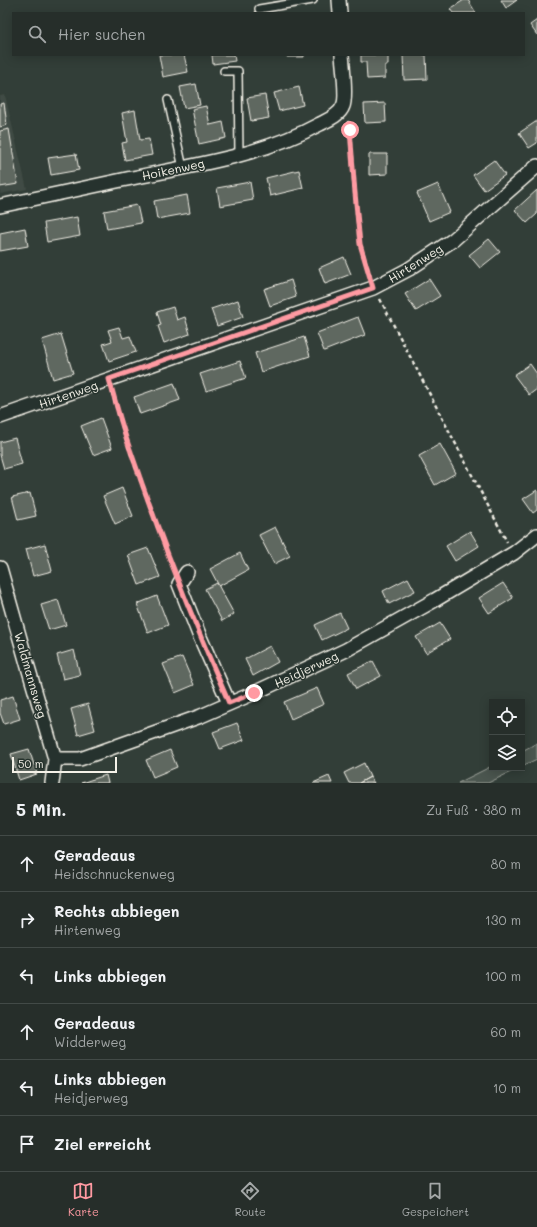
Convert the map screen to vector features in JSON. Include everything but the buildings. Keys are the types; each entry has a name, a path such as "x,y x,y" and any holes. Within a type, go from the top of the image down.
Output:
{"street":[{"path":"339,0 340,12"},
{"path":"339,112 344,106 342,56"},
{"name":"Hoikenweg","path":"0,206 183,168 268,147 300,135 339,112"},
{"name":"Hirtenweg","path":"0,417 373,288 409,269 452,240 537,166"},
{"name":"Heidjerweg","path":"55,759 80,759 201,716 346,650 435,600 514,553 537,535"},
{"name":"Waldmannsweg","path":"0,568 55,759"},
{"path":"186,572 179,584 229,703"},
{"path":"52,783 55,759"}],"lane":[{"path":"259,9 313,0"},
{"path":"224,71 238,71 239,155"},
{"path":"168,100 183,168"}],"path":[{"path":"339,112 347,118 350,130 360,244 373,288 514,553"},
{"path":"109,379 130,451 179,584"}],"shaded area":[{"path":"5,95 27,189 0,194 0,96"},
{"path":"537,743 537,759 525,765 525,749"},
{"path":"489,768 489,771 513,771 488,783 458,783"}],"route":[{"path":"254,693 229,703 200,637 130,451 109,379 373,288 360,244 350,130"}]}
